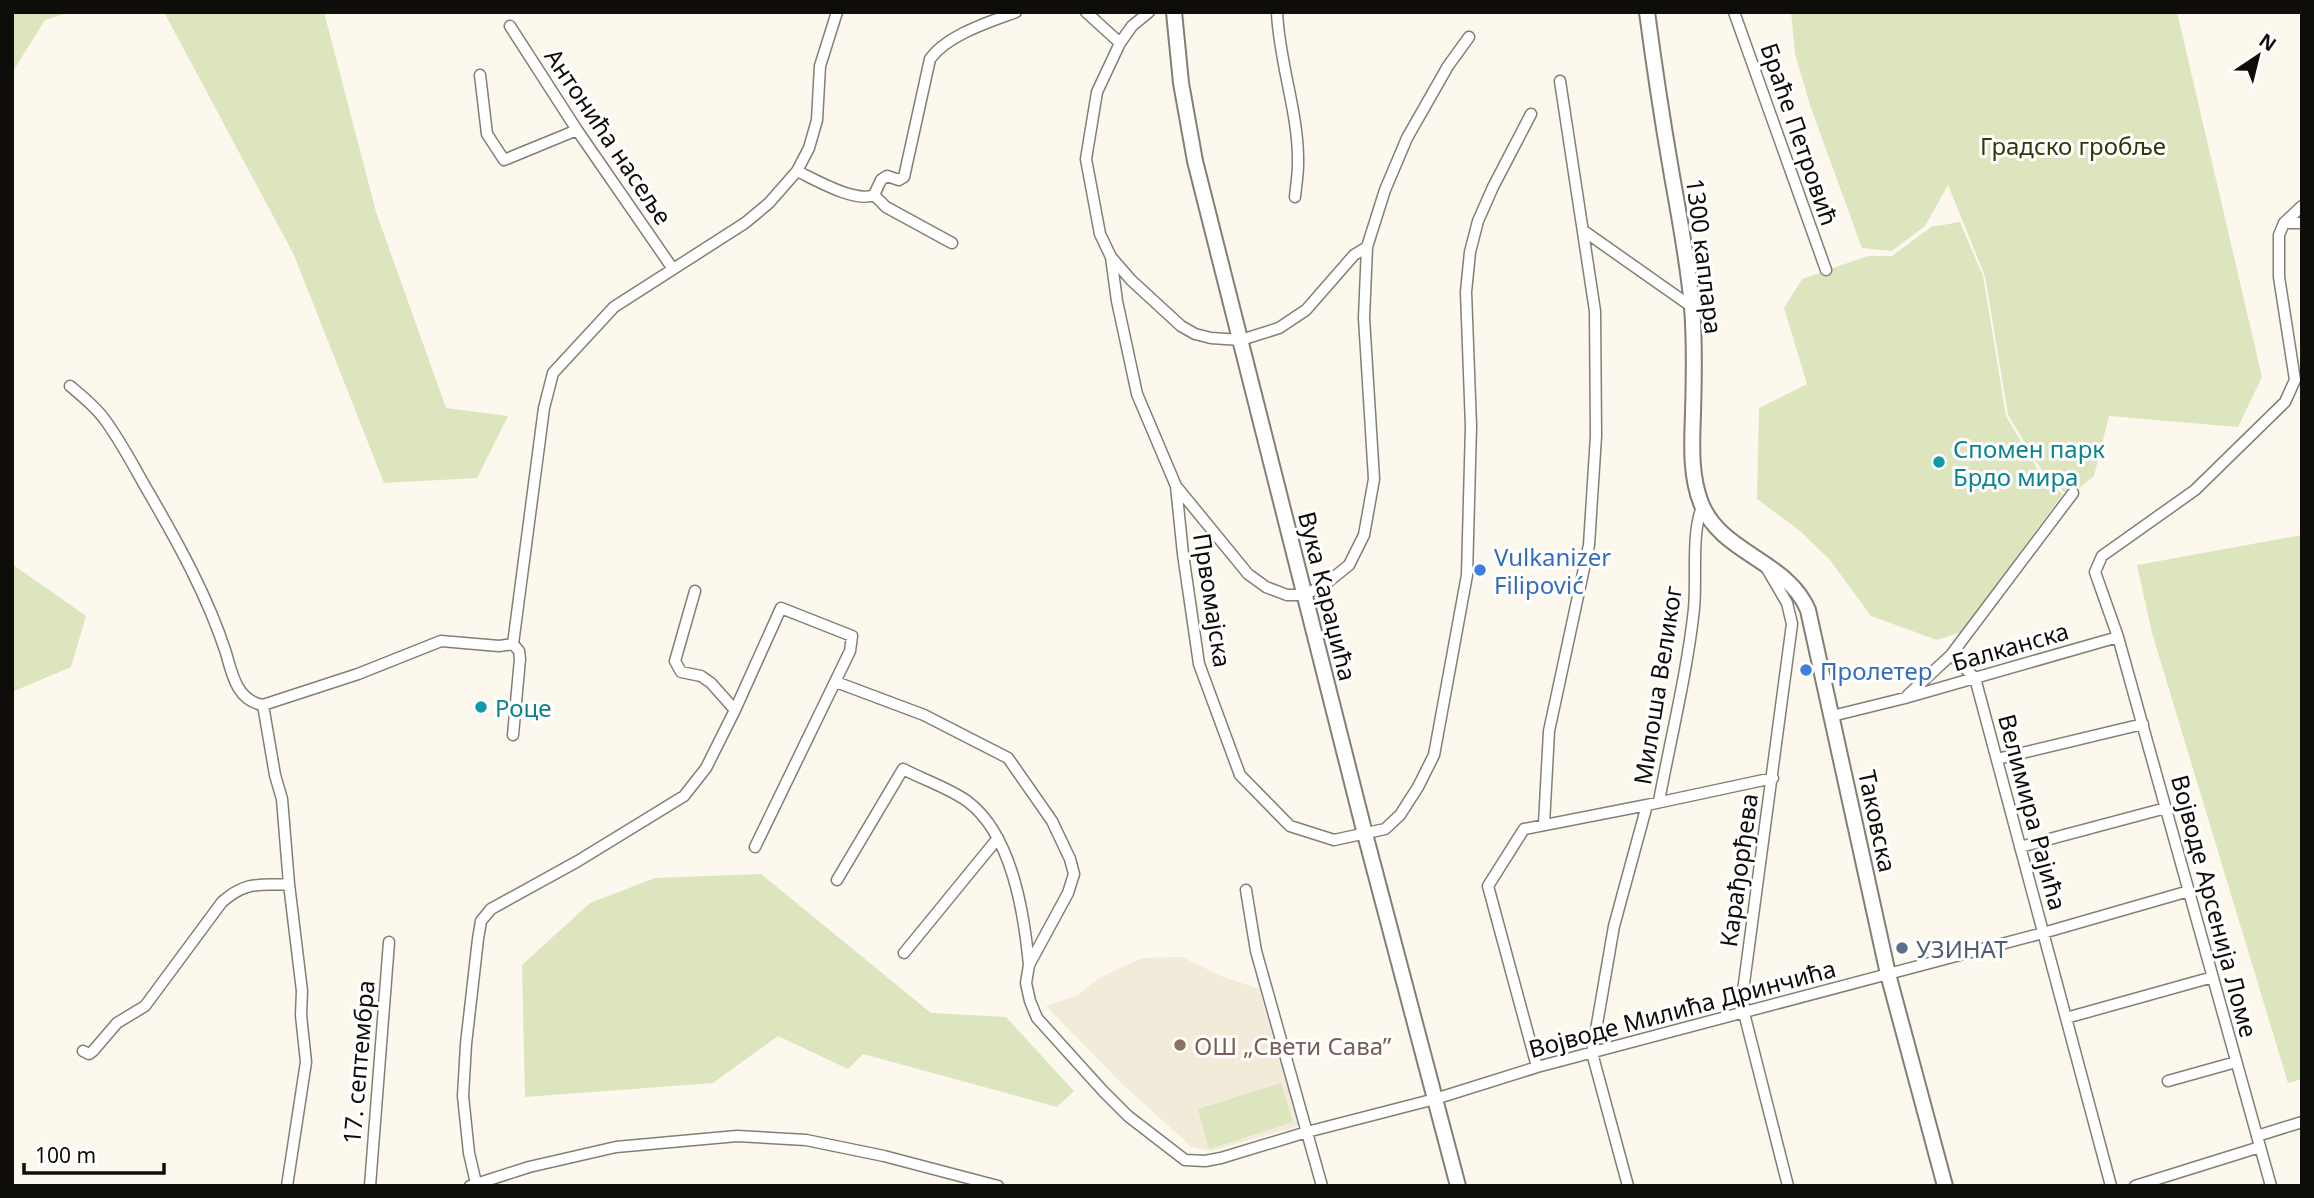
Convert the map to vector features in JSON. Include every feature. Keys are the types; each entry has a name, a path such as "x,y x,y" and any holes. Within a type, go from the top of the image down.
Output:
{"street":[{"path":"513,735 520,659 519,651 513,644 544,408 553,373 614,307 745,223 769,203 797,171 809,148 817,120 820,66 836,12"},
{"path":"797,171 856,197 874,195 881,180 887,176 899,180 904,177 930,59 939,47 985,23 1016,12"},
{"path":"1086,12 1120,43"},
{"path":"1149,12 1132,26 1120,43 1097,92 1086,159 1100,234 1111,257 1131,280 1181,326 1195,334 1241,341 1279,328 1306,310 1354,255 1367,247"},
{"name":"Вука Караџића","path":"1174,12 1181,83 1195,161 1365,834 1458,1186"},
{"path":"1277,12 1278,42 1293,119 1298,164 1295,197"},
{"name":"1300 каплара","path":"1647,12 1692,307 1693,466 1702,507"},
{"name":"Браће Петровић","path":"1734,12 1826,270"},
{"name":"Антонића насеље","path":"510,26 577,130 673,269"},
{"path":"1111,257 1117,301 1137,394 1176,486 1248,574 1266,587 1287,595 1305,595 1328,582 1349,565 1364,535 1374,478 1364,318 1367,247 1385,190 1407,138 1448,66 1469,37"},
{"path":"480,75 487,134 504,160 577,130"},
{"path":"1544,824 1549,731 1589,545 1596,436 1595,311 1560,81"},
{"name":"Првомајска","path":"1176,486 1199,664 1240,775 1290,826 1334,840 1385,829 1400,815 1434,755 1468,575 1471,426 1466,292 1470,252 1478,222 1493,187 1531,114"},
{"path":"874,195 886,207 952,243"},
{"path":"2284,223 2302,206"},
{"path":"2284,223 2302,223"},
{"name":"Војводе Арсенија Ломе","path":"2271,1186 2119,637 2095,572 2102,556 2195,490 2285,402 2295,380 2279,277 2279,235 2284,223"},
{"path":"1584,231 1692,307"},
{"path":"70,386 105,419 136,470 178,544 220,634 236,685 242,694 256,704 263,705 358,674 441,641 499,646 513,644"},
{"path":"1905,698 1951,655 2073,493"},
{"name":"Таковска","path":"1702,507 1719,531 1789,582 1804,602 1814,633 1888,974 1945,1186"},
{"name":"Милоша Великог","path":"1626,1185 1592,1052 1614,926 1647,805 1659,801 1693,618 1697,524 1702,507"},
{"name":"Карађорђева","path":"1762,563 1787,603 1792,624 1743,991 1744,1013 1788,1186"},
{"path":"695,591 675,661 681,672 701,676 711,683 736,710"},
{"path":"755,847 836,682 850,651 852,636 781,608 736,710 706,768 684,796 553,876 491,909 481,920 463,1096 473,1184 617,1147 737,1136 806,1140 884,1156 998,1186"},
{"name":"Балканска","path":"1832,716 2119,637"},
{"path":"1951,655 1975,678"},
{"name":"Велимира Рајића","path":"1975,678 2112,1186"},
{"path":"836,682 925,715 1008,758 1052,821 1074,874 1069,892 1029,965"},
{"path":"263,705 275,775 282,799 302,991 301,1015 306,1062 287,1186"},
{"path":"1997,759 2143,724"},
{"path":"837,880 903,769 967,801 996,832 1012,873 1025,923 1029,965"},
{"path":"1659,801 1773,778"},
{"path":"1537,1068 1488,886 1524,829 1647,805"},
{"path":"2020,847 2166,808"},
{"path":"904,953 998,838"},
{"path":"83,1051 89,1054 117,1023 145,1006 222,902 235,890 260,883 289,884"},
{"path":"1246,890 1256,951 1322,1186"},
{"name":"Војводе Милића Дринчића","path":"1029,965 1026,983 1037,1018 1128,1115 1185,1160 1205,1161 1435,1099 1592,1052 2043,933 2189,891"},
{"name":"17. септембра","path":"370,1186 389,942"},
{"path":"2067,1018 2213,977"},
{"path":"2168,1081 2236,1062"},
{"path":"2257,1136 2302,1122"},
{"path":"2135,1186 2260,1147"}],"shaded area":[{"name":"ОШ „Свети Сава”","path":"1182,957 1221,976 1259,989 1299,1126 1211,1151 1192,1147 1122,1084 1046,1006 1076,996 1099,978 1142,958"}],"green space":[{"path":"12,12 70,12 45,20 12,73"},
{"path":"164,12 324,12 376,212 446,408 508,416 477,478 384,483 294,255"},
{"name":"Градско гробље","path":"1791,12 2177,12 2262,377 2238,427 2109,416 2094,476 2073,493 2064,492 2044,474 2008,415 1985,276 1948,185 1925,226 1892,251 1862,248 1811,108 1795,54"},
{"name":"Спомен парк Брдо мира","path":"1960,222 1983,276 2006,416 2042,477 2063,494 1962,632 1937,640 1871,616 1830,560 1799,530 1757,499 1759,408 1807,384 1784,308 1802,279 1868,256 1892,256 1931,227"},
{"path":"2302,535 2302,1079 2288,1083 2152,633 2137,565"},
{"path":"12,564 86,616 71,667 12,692"},
{"path":"761,874 931,1013 1006,1017 1074,1091 1057,1107 863,1054 848,1069 778,1036 713,1083 525,1097 522,965 590,903 655,878"},
{"path":"1281,1083 1293,1122 1209,1149 1198,1109"}],"place":[{"name":"Спомен парк Брдо мира","path":"1939,462"},
{"name":"Vulkanizer Filipović","path":"1480,570"},
{"name":"Пролетер","path":"1806,670"},
{"name":"Роце","path":"481,707"},
{"name":"УЗИНАТ","path":"1902,948"},
{"name":"ОШ „Свети Сава”","path":"1180,1045"}]}
